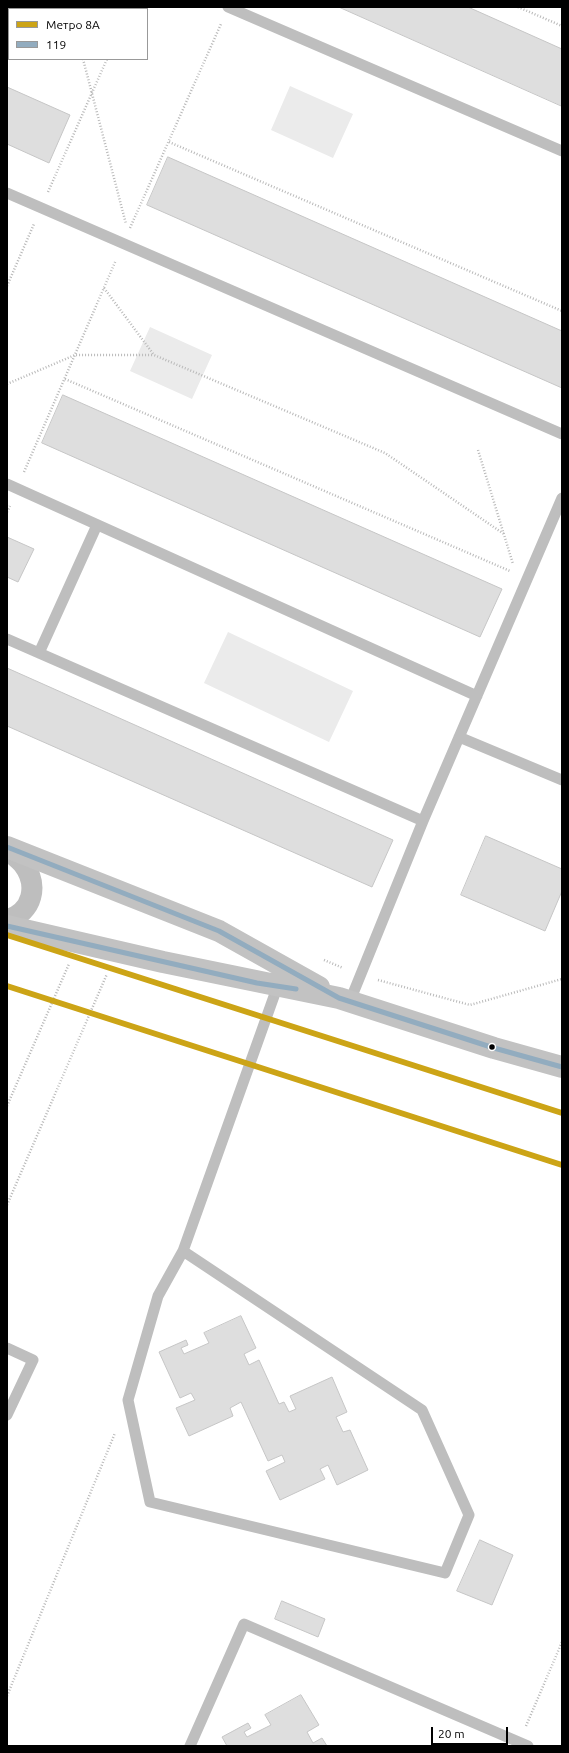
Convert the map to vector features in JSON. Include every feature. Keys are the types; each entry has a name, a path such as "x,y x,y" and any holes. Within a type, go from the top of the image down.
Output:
{"main road":[{"path":"7,848 219,931 344,1000"},
{"path":"7,926 202,971 257,983 278,985 344,1000 562,1068"}],"street":[{"path":"7,848 24,865 32,882 32,898 24,911 7,920"}],"lane":[{"path":"228,7 562,151"},
{"path":"7,193 562,434"},
{"path":"7,484 477,696"},
{"path":"344,1000 562,498"},
{"path":"39,653 97,525"},
{"path":"7,639 422,821"},
{"path":"459,737 562,780"},
{"path":"184,1251 422,1410 469,1515 445,1573 150,1502 128,1400 158,1296 184,1251 278,985"},
{"path":"7,1348 33,1360 7,1415"},
{"path":"190,1746 244,1624 524,1744"}],"path":[{"path":"518,7 562,26"},
{"path":"83,60 128,232"},
{"path":"7,286 107,60"},
{"path":"169,142 562,311"},
{"path":"104,288 154,355"},
{"path":"7,384 75,355 154,355 385,453 504,534"},
{"path":"65,379 516,574"},
{"path":"478,450 522,591"},
{"path":"7,1106 66,971"},
{"path":"7,1205 108,971"},
{"path":"470,1005 562,979"},
{"path":"7,1696 128,1400"},
{"path":"524,1744 562,1642"}],"shaded area":[{"path":"290,86 353,114 333,158 271,130"},
{"path":"150,327 212,355 192,399 130,371"},
{"path":"228,632 353,691 329,742 204,683"}],"building":[{"path":"339,7 468,7 562,49 562,106"},
{"path":"7,87 70,115 49,163 7,144"},
{"path":"168,157 562,331 562,388 147,205"},
{"path":"63,395 502,589 480,637 42,443"},
{"path":"7,537 34,549 18,582 7,577"},
{"path":"7,668 393,840 372,887 7,726"},
{"path":"486,836 562,869 562,891 545,931 461,895"},
{"path":"241,1316 256,1348 244,1354 249,1365 259,1360 279,1404 284,1402 289,1412 296,1409 290,1396 332,1377 347,1412 336,1417 343,1432 350,1430 368,1470 337,1485 328,1465 320,1469 325,1479 280,1500 266,1471 285,1462 282,1455 268,1461 241,1402 230,1408 233,1416 189,1436 176,1408 195,1400 191,1393 180,1398 159,1352 186,1340 188,1345 181,1348 184,1354 209,1343 204,1333"},
{"path":"480,1540 513,1555 492,1605 457,1591"},
{"path":"282,1601 325,1619 318,1637 275,1619"},
{"path":"301,1695 319,1725 307,1732 313,1743 322,1738 327,1746 227,1746 222,1737 248,1723 251,1728 244,1732 247,1737 271,1725 265,1715"}],"metro line":[{"name":"8А","path":"7,935 562,1113"},
{"name":"8А","path":"7,986 562,1165"}],"transit line":[{"name":"119","path":"7,847 219,931 339,998 494,1048 562,1067"},
{"name":"119","path":"7,926 257,983 296,989"}]}
